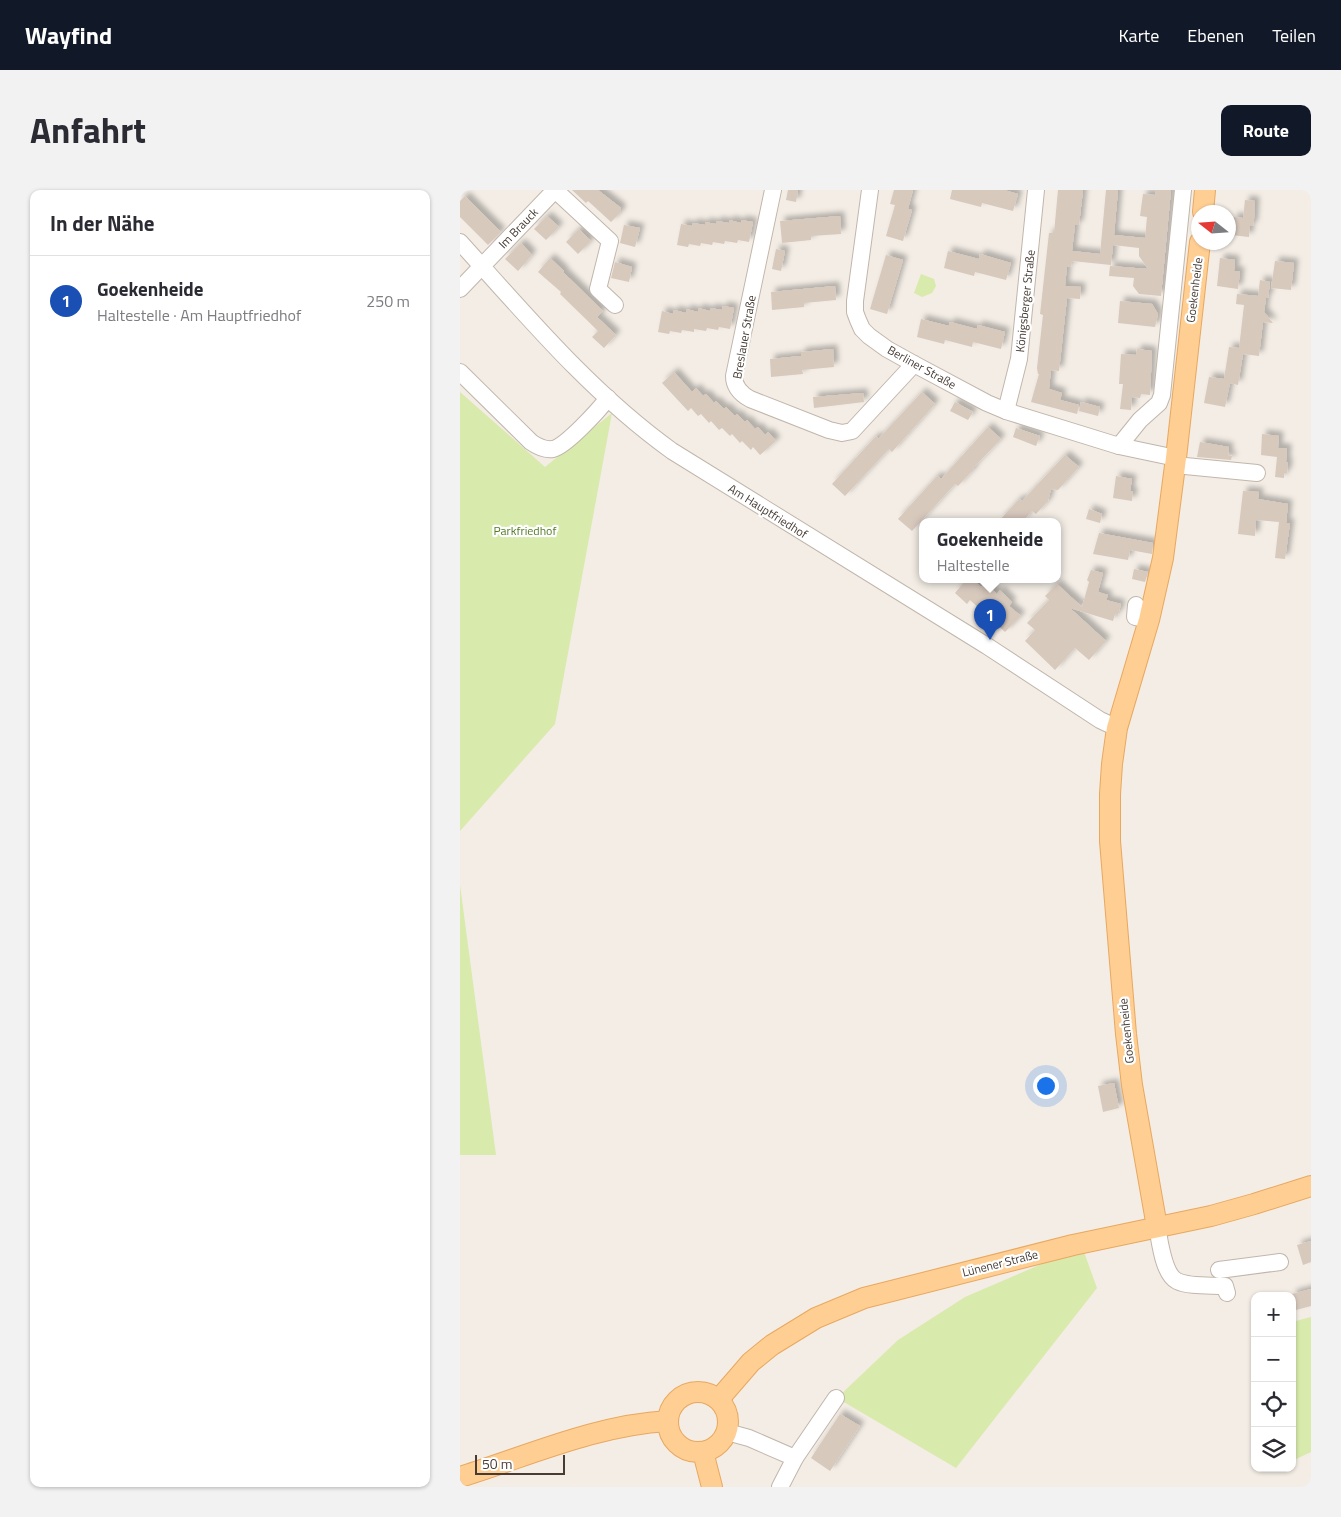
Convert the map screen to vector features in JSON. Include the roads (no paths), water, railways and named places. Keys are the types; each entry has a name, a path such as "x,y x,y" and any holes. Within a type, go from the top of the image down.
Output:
{"main road":[{"path":"1204,205 1205,190"},
{"name":"Goekenheide","path":"1157,1226 1132,1085 1126,1034 1110,827 1110,794 1117,728 1142,613 1159,578 1176,462 1199,250"},
{"name":"Lünener Straße","path":"719,1399 751,1362 772,1345 816,1318 864,1298 1073,1245 1236,1209 1311,1186"},
{"path":"702,1392 719,1399 724,1405 729,1418 728,1432 721,1443 703,1452 690,1452 678,1445 670,1434 668,1420 669,1414 678,1399 689,1393 702,1392"},
{"path":"460,1477 611,1429 668,1420"},
{"path":"703,1452 712,1487"}],"street":[{"name":"Im Brauck","path":"482,266 555,190 610,241 598,289 615,306"},
{"name":"Breslauer Straße","path":"773,190 734,376 734,381 739,391 750,399 829,430 848,432 852,431 914,364"},
{"name":"Berliner Straße","path":"870,190 855,301 855,312 862,328 869,336 914,364 1006,411 1176,462 1257,474"},
{"name":"Königsberger Straße","path":"1006,411 1019,359 1036,190"},
{"path":"1119,446 1140,420 1159,402 1162,394 1183,190"},
{"name":"Am Hauptfriedhof","path":"460,242 530,321 608,398 646,432 672,451 987,646 1100,720 1117,728"},
{"path":"460,289 482,266"},
{"path":"460,372 531,442 536,446 547,449 563,444 608,398"},
{"path":"1157,1226 1167,1271 1176,1281 1187,1284 1225,1286 1228,1293"},
{"path":"1219,1270 1280,1262"},
{"path":"780,1487 795,1458 836,1398"},
{"path":"728,1432 749,1438 795,1458"}],"place":[{"name":"Goekenheide","path":"990,640"}],"park label":[{"name":"Parkfriedhof","path":"525,530"}]}
